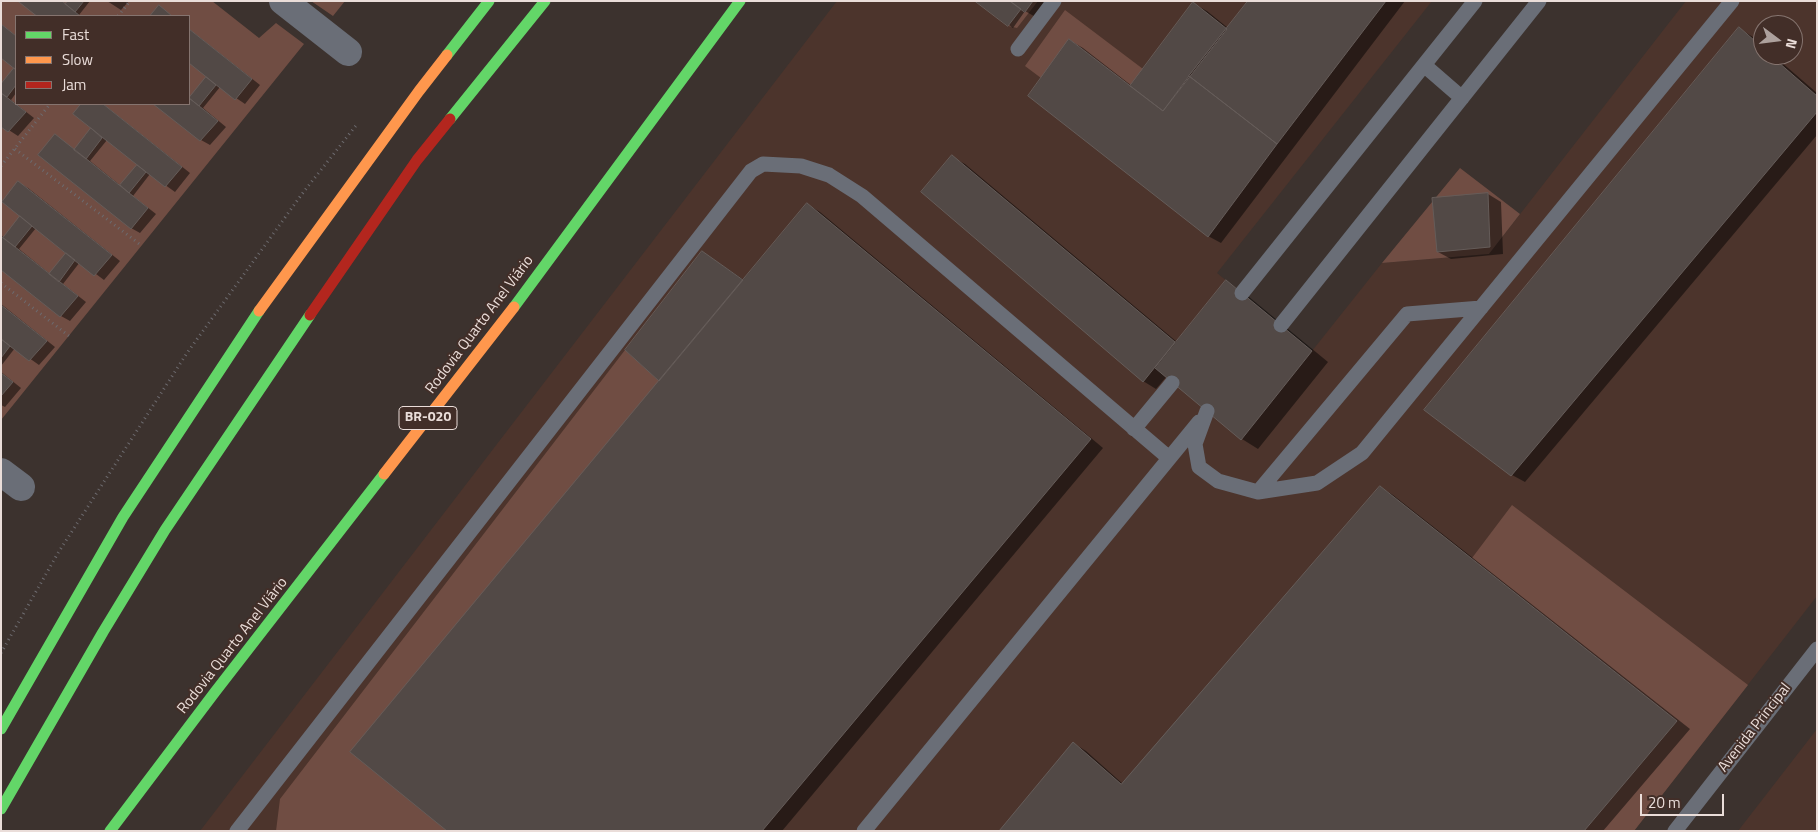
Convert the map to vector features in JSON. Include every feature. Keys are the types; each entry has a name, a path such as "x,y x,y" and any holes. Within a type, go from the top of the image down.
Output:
{"main road":[{"path":"1,729 123,517 242,334 419,91 490,1"},
{"path":"1,809 103,632 165,530 243,413 417,160 545,1"},
{"name":"Rodovia Quarto Anel Viário","path":"110,831 215,692 503,321 740,1"}],"street":[{"path":"283,1 348,52"}],"lane":[{"path":"1018,49 1054,1"},
{"path":"1242,293 1475,1"},
{"path":"1281,326 1539,1"},
{"path":"864,831 1207,411 1196,444 1199,467 1218,481 1258,492 1317,483 1362,453 1732,1"},
{"path":"1424,65 1462,98"},
{"path":"237,831 751,171 763,164 801,166 830,175 862,196 1169,458"},
{"path":"1258,492 1407,314 1481,308"},
{"path":"1134,429 1172,383"},
{"name":"Avenida Principal","path":"1675,831 1817,649"}],"path":[{"path":"119,15 130,1"},
{"path":"1,166 49,105"},
{"path":"15,148 142,246"},
{"path":"1,283 69,336"}],"shaded area":[{"path":"1,1 212,1 259,38 276,23 304,44 1,420"},
{"path":"311,1 345,1 333,16"},
{"path":"837,1 1432,1 1217,273 1312,351 1382,263 1489,254 1686,1 1817,1 1817,596 1634,831 200,831"},
{"path":"1033,1 1038,1 1017,28 1008,26 1021,9 1025,12"},
{"path":"1065,10 1143,69 1130,86 1069,39 1041,78 1025,66"},
{"path":"1460,168 1520,214 1489,254 1382,263"},
{"path":"625,350 659,381 447,831 276,831 280,799"},
{"path":"1512,505 1748,685 1634,831 1584,831 1677,721 1472,558"},
{"path":"1817,729 1817,831 1738,831"}],"building":[{"path":"18,1 62,1 79,15 36,15"},
{"path":"68,1 84,1 75,12 65,4"},
{"path":"975,1 1010,1 1021,9 1008,26"},
{"path":"1010,1 1033,1 1025,12"},
{"path":"1248,1 1386,1 1277,144 1189,76"},
{"path":"1193,2 1227,29 1163,111 1130,86"},
{"path":"159,5 171,15 151,15"},
{"path":"1,24 15,35 15,69 1,58"},
{"path":"1739,27 1753,39 1753,65 1781,65 1817,96 1817,112 1511,476 1424,410"},
{"path":"190,30 252,79 235,100 190,64"},
{"path":"1069,39 1163,111 1189,76 1277,144 1208,237 1028,96"},
{"path":"14,68 15,86 7,97 1,93 1,84"},
{"path":"206,77 216,85 199,106 190,97"},
{"path":"1,93 26,112 8,132 1,127"},
{"path":"190,99 218,121 200,141 154,105 190,105"},
{"path":"80,105 104,105 182,167 165,187 73,114"},
{"path":"91,128 102,138 86,159 74,150"},
{"path":"55,134 148,208 131,229 38,155"},
{"path":"952,155 1175,342 1143,382 921,192"},
{"path":"137,165 146,172 129,193 120,185"},
{"path":"18,181 112,255 94,276 2,202"},
{"path":"1488,193 1490,247 1437,252 1432,198"},
{"path":"807,203 1091,439 762,831 447,831 350,752"},
{"path":"20,216 32,226 15,247 3,238"},
{"path":"1,236 78,296 60,317 1,270"},
{"path":"702,251 743,280 659,381 625,350"},
{"path":"66,253 75,260 59,282 49,274"},
{"path":"1226,280 1312,351 1241,440 1155,368"},
{"path":"1,305 47,341 29,361 1,339"},
{"path":"1,339 10,346 1,358"},
{"path":"1,373 13,382 1,396"},
{"path":"1380,486 1677,721 1584,831 999,831 1073,742 1121,784"}],"traffic: fast":[{"path":"447,55 489,1"},
{"path":"450,119 545,1"},
{"path":"514,307 740,1"},
{"path":"1,729 123,517 259,311"},
{"path":"1,809 103,632 165,530 310,315"},
{"path":"110,831 384,474"}],"traffic: slow":[{"path":"259,311 447,55"},
{"path":"384,474 514,307"}],"traffic: jam":[{"path":"310,315 417,160 450,119"}]}
